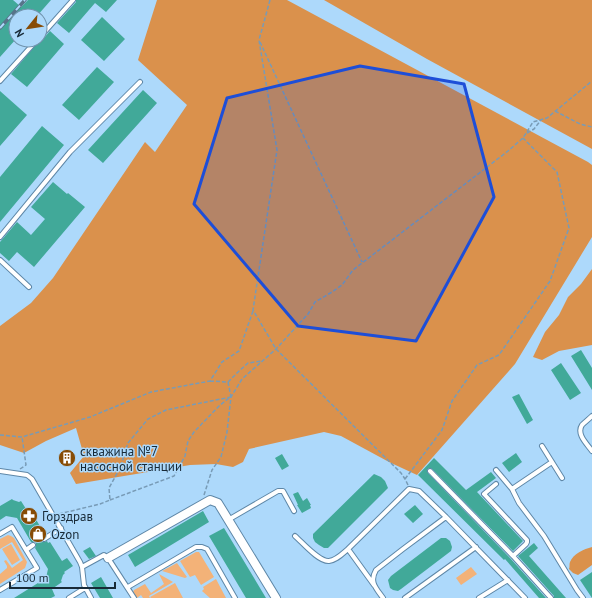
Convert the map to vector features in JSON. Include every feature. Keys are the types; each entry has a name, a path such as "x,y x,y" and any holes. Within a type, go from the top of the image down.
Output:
{"street":[{"path":"108,558 210,500 218,503 276,598"}],"lane":[{"path":"48,28 73,0"},
{"path":"0,81 30,48"},
{"path":"0,237 70,152 140,82"},
{"path":"0,260 29,287"},
{"path":"592,416 582,425 580,432 592,451"},
{"path":"542,446 562,478"},
{"path":"512,490 552,462"},
{"path":"496,470 544,536 583,598"},
{"path":"0,471 30,476 82,567 85,588 91,598"},
{"path":"430,471 513,556 551,598"},
{"path":"496,484 484,494 527,540 526,544 513,556"},
{"path":"295,536 319,558 328,561 337,558 409,489 419,492 446,517 525,598"},
{"path":"228,520 278,491 282,491 294,511"},
{"path":"374,585 373,579 376,570 446,517"},
{"path":"0,534 12,527 37,568 0,590"},
{"path":"44,539 61,528"},
{"path":"26,550 33,545"},
{"path":"128,587 196,547 202,546 207,549 235,598"},
{"path":"405,598 476,547"},
{"path":"348,549 383,598"},
{"path":"82,567 104,555 108,558 134,598"},
{"path":"479,598 508,580"},
{"path":"69,598 85,588"}],"path":[{"path":"210,381 222,362 239,351 253,310 277,150 260,40 270,0"},
{"path":"260,40 362,262"},
{"path":"53,515 100,504 174,476 185,456 188,441 194,432 218,406 231,397 242,379 276,349 308,314 315,302 342,285 353,270 362,262 508,151 523,138 533,122 547,118 592,81"},
{"path":"555,110 580,124 592,127"},
{"path":"525,134 534,129 542,119"},
{"path":"405,479 442,430 452,401 477,365 499,355 550,281 569,228 557,172 523,138"},
{"path":"253,310 276,349 405,479 409,489"},
{"path":"0,435 22,437 90,417 151,392 210,381 228,382 248,363 263,361"},
{"path":"201,505 212,470 221,457 227,432 231,397 228,382"},
{"path":"110,500 109,488 120,468 128,443 148,419 166,410 231,397"},
{"path":"13,473 26,465 22,437"}],"highlighted area":[{"path":"360,66 464,84 494,197 416,341 298,326 194,204 227,98"}],"shaded area":[{"path":"157,0 287,0 592,165 592,237 515,364 417,475 389,462 341,436 324,432 249,449 243,462 233,467 216,464 190,465 76,484 70,473 84,456 76,428 46,441 24,453 0,445 0,326 31,303 53,278 145,142 155,152 187,105 138,60"},
{"path":"324,0 592,0 592,149 427,59"},
{"path":"592,269 592,345 559,351 542,360 533,357 545,332 559,315 568,297 581,284"},
{"path":"8,535 14,538 27,562 25,568 0,584 0,574 7,568 4,561 6,560 12,568 23,560 12,542 0,549 0,539"},
{"path":"11,544 20,560 12,565 2,549"},
{"path":"592,547 592,565 578,575 573,573 569,569 571,559 579,552"},
{"path":"196,552 199,552 214,577 201,585 195,575 190,577 180,561"},
{"path":"177,563 187,577 185,578 162,571"},
{"path":"471,567 477,574 461,585 456,578"},
{"path":"159,574 173,582 149,596 150,598 143,598 141,595 137,598 134,595 134,590 145,584 151,593 164,584"},
{"path":"216,579 226,598 210,598 202,591 204,589 203,587"},
{"path":"175,583 183,598 150,597"}],"building":[{"path":"0,0 13,0 21,7 28,0 51,0 44,8 8,8 8,48 0,57"},
{"path":"76,0 117,0 106,12 95,3 69,33 57,23 76,2"},
{"path":"102,17 125,39 104,61 81,40"},
{"path":"50,31 64,44 27,87 11,74 33,48 48,48 48,33"},
{"path":"97,67 114,82 79,120 62,105"},
{"path":"143,90 157,103 103,163 88,150"},
{"path":"0,91 27,115 0,146"},
{"path":"42,126 64,145 0,222 0,177"},
{"path":"53,182 85,207 34,267 17,252 9,261 0,253 0,242 17,222 31,235 45,219 31,207"},
{"path":"581,350 592,368 592,390 571,356"},
{"path":"561,363 581,393 570,400 551,370"},
{"path":"519,394 533,420 527,424 512,397"},
{"path":"516,453 522,462 509,472 502,463"},
{"path":"282,454 289,466 282,470 275,458"},
{"path":"434,458 466,490 491,472 496,478 477,492 523,541 513,551 432,469 429,468 427,470 428,473 510,558 546,598 539,598 505,559 504,560 418,475"},
{"path":"374,474 381,477 385,481 388,488 328,548 324,548 315,542 313,534"},
{"path":"298,492 303,501 307,498 311,505 311,508 302,513 293,494"},
{"path":"12,499 19,502 21,501 28,512 33,517 34,516 44,535 41,538 41,541 47,541 48,543 50,542 62,561 67,558 73,566 64,572 62,582 52,589 55,596 51,598 14,598 46,578 48,569 35,548 36,543 31,542 17,518 6,516 0,520 0,506"},
{"path":"415,505 423,514 413,523 404,514"},
{"path":"203,511 209,522 135,567 128,555"},
{"path":"224,528 266,598 246,598 209,536"},
{"path":"441,538 446,538 450,541 452,547 451,551 398,591 390,588 388,580 391,576"},
{"path":"534,543 538,548 529,556 566,598 554,598 554,596 518,556"},
{"path":"90,547 96,556 89,559 83,551"},
{"path":"592,572 592,598 580,580"},
{"path":"101,577 113,598 100,598 91,583"}],"railway":[{"path":"0,28 25,0"}],"place":[{"name":"скважина №7 насосной станции","path":"67,458"},
{"name":"Горздрав","path":"29,516"},
{"name":"Ozon","path":"38,534"}]}
